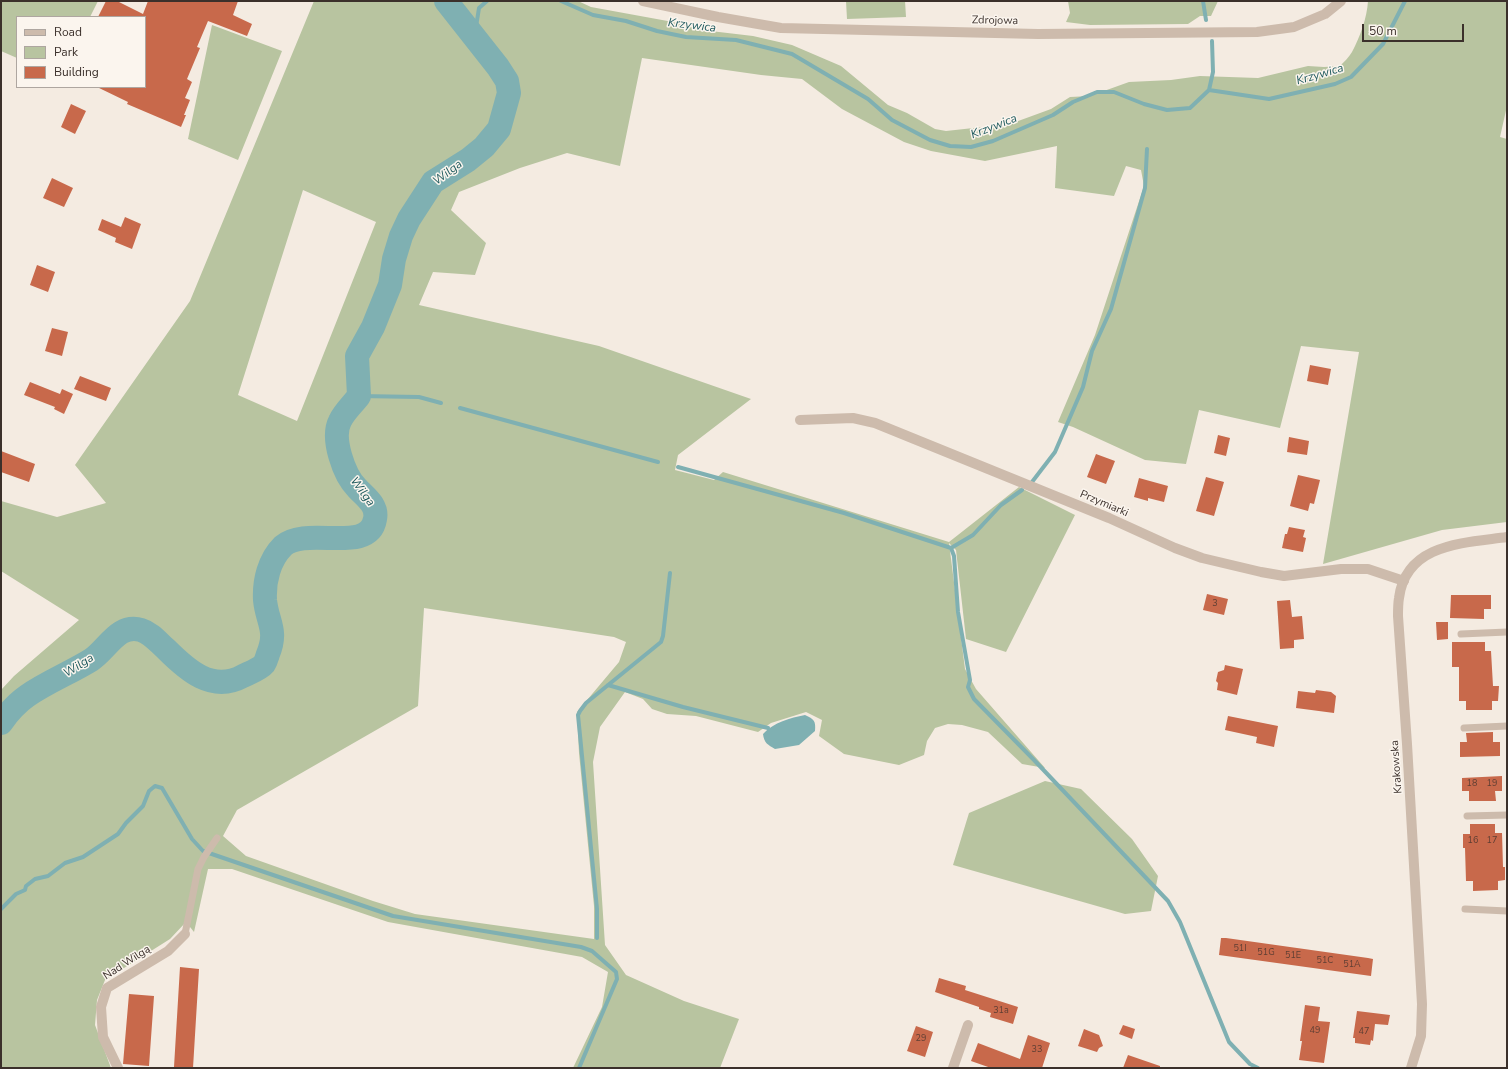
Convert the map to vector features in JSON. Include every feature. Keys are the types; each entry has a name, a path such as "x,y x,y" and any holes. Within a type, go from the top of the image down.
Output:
{"street":[{"name":"Zdrojowa","path":"643,1 718,17 781,28 1038,34 1257,32 1294,27 1325,14 1341,1"},
{"name":"Przymiarki","path":"800,420 853,418 875,423 1109,518 1175,548 1202,558 1284,576 1341,569 1368,569 1404,581"},
{"name":"Krakowska","path":"1411,1068 1421,1036 1422,1004 1398,616 1399,598 1404,581 1411,570 1420,560 1432,552 1456,544 1507,537"},
{"name":"Nad Wilgą","path":"118,1068 104,1037 101,1007 107,988 168,951 185,934"},
{"path":"953,1068 968,1025"}],"lane":[{"path":"1461,634 1507,632"},
{"path":"1464,728 1507,726"},
{"path":"1467,816 1507,815"},
{"path":"185,934 198,869 217,838"},
{"path":"1465,909 1507,911"}],"green space":[{"path":"1,1 98,1 90,16 16,16 16,58 1,51"},
{"path":"314,1 578,1 591,7 673,22 702,30 753,36 792,45 841,66 888,105 907,113 935,129 946,131 1010,124 1051,109 1070,97 1090,96 1129,82 1171,80 1200,76 1258,78 1308,66 1340,66 1351,54 1358,40 1365,21 1368,1 1507,1 1507,106 1500,137 1507,139 1507,522 1442,530 1323,564 1359,352 1301,346 1280,428 1199,410 1186,464 1145,460 1073,427 1058,422 1095,335 1144,186 1141,170 1126,166 1114,196 1055,188 1057,146 985,161 931,151 904,142 842,109 802,79 761,75 642,58 620,166 567,153 520,168 459,192 451,210 486,243 475,275 433,272 419,305 599,346 751,399 678,455 675,470 714,480 723,472 949,542 1019,487 1075,515 1006,652 966,639 956,550 949,543 965,669 976,689 1045,768 1022,764 988,732 962,725 948,724 935,728 927,741 924,755 899,765 844,754 819,736 822,720 806,712 771,723 758,732 696,716 667,714 652,709 643,699 625,692 600,727 593,762 605,945 626,975 684,1001 739,1019 720,1068 573,1068 602,1007 608,972 582,957 388,922 232,869 208,869 194,932 186,922 170,939 105,980 97,1000 95,1025 111,1068 1,1068 1,690 14,676 79,620 1,571 1,501 57,517 106,503 75,465 190,301","holes":["303,190 376,222 297,421 238,395","424,608 614,637 626,642 619,662 577,712 579,753 594,906 594,939 415,914 373,901 246,856 223,836 237,810 418,706"]},
{"path":"846,1 905,1 906,17 847,19"},
{"path":"1068,1 1218,1 1211,16 1200,16 1188,24 1090,25 1066,22 1070,13"},
{"path":"212,25 282,51 238,160 188,139"},
{"path":"1045,781 1081,789 1132,839 1158,876 1151,911 1125,914 953,865 969,813"}],"water":[{"path":"805,715 814,721 815,731 799,745 775,749 765,742 763,734 772,726 788,719"}],"building":[{"path":"106,1 117,1 143,14 148,1 238,1 233,15 252,24 247,36 208,21 197,47 200,48 187,79 192,82 185,98 190,100 181,127 127,104 128,102 99,88 146,88 146,16 98,16"},
{"path":"71,104 86,111 75,134 61,127"},
{"path":"52,178 73,188 64,207 43,198"},
{"path":"125,217 141,224 132,249 115,242 116,238 98,230 102,219 121,227"},
{"path":"37,265 55,272 48,292 30,285"},
{"path":"52,328 68,332 62,356 45,351"},
{"path":"1310,365 1331,369 1328,385 1307,381"},
{"path":"80,376 111,388 106,401 74,389"},
{"path":"30,382 60,394 62,389 73,394 64,414 54,409 55,407 24,395"},
{"path":"1218,435 1230,438 1226,456 1214,453"},
{"path":"1289,437 1309,441 1307,455 1287,452"},
{"path":"1,451 35,464 29,482 1,472"},
{"path":"1096,454 1115,461 1106,484 1087,477"},
{"path":"1298,475 1320,480 1314,504 1310,503 1308,511 1290,506"},
{"path":"1206,477 1224,482 1214,516 1196,511"},
{"path":"1139,478 1168,486 1164,502 1148,498 1148,501 1134,497"},
{"path":"1289,527 1305,530 1303,537 1306,538 1303,552 1282,548 1285,534 1287,534"},
{"path":"1207,594 1228,599 1224,615 1203,610"},
{"path":"1451,595 1491,595 1491,609 1484,609 1484,619 1450,618"},
{"path":"1290,600 1292,617 1302,616 1304,639 1294,640 1294,648 1280,649 1277,601"},
{"path":"1436,622 1448,622 1448,639 1437,640"},
{"path":"1452,642 1485,642 1485,651 1491,651 1493,686 1499,686 1498,701 1492,701 1492,710 1466,710 1466,701 1459,701 1459,667 1452,667"},
{"path":"1225,665 1243,669 1237,695 1217,690 1218,683 1216,681 1218,672 1224,670"},
{"path":"1316,690 1331,692 1336,696 1334,713 1296,708 1298,691 1315,693"},
{"path":"1228,716 1278,726 1274,747 1256,743 1257,737 1225,730"},
{"path":"1493,732 1493,742 1500,742 1500,756 1460,757 1460,742 1467,742 1466,733"},
{"path":"1502,776 1502,791 1495,791 1496,801 1469,801 1469,791 1462,791 1462,778"},
{"path":"1470,824 1495,824 1495,833 1502,833 1505,880 1498,881 1498,890 1473,891 1473,881 1466,881 1463,834 1470,834"},
{"path":"1221,938 1373,959 1371,976 1219,955"},
{"path":"180,967 199,969 193,1068 174,1067"},
{"path":"939,978 966,986 965,990 1018,1007 1013,1024 990,1017 991,1013 979,1009 979,1007 935,992"},
{"path":"129,994 154,996 149,1066 123,1064"},
{"path":"1305,1005 1320,1007 1318,1021 1330,1022 1324,1063 1299,1060"},
{"path":"1357,1011 1390,1015 1388,1025 1375,1024 1373,1041 1371,1040 1370,1045 1355,1043 1355,1038 1353,1038"},
{"path":"1123,1025 1135,1029 1132,1039 1119,1034"},
{"path":"916,1026 933,1032 925,1057 907,1051"},
{"path":"1084,1029 1099,1035 1103,1046 1099,1048 1097,1052 1078,1046"},
{"path":"1028,1035 1050,1043 1042,1068 991,1068 971,1061 978,1043 1020,1059"},
{"path":"1128,1055 1160,1066 1160,1068 1123,1068"}],"waterway":[{"name":"Wilga","path":"1,723 13,708 27,696 42,686 91,660 97,656 113,639 126,630 141,630 148,633 191,671 201,677 211,680 221,682 232,681 260,668 264,664 272,639 271,626 266,608 265,586 268,571 278,552 283,546 294,540 307,538 350,538 361,535 370,530 375,519 375,510 373,505 352,482 340,456 337,437 340,421 346,411 359,396 357,356 373,327 390,285 394,259 401,236 409,219 433,182 468,160 484,147 499,129 509,93 507,81 498,67 446,1"},
{"name":"Krzywica","path":"473,35 479,8 487,1"},
{"name":"Krzywica","path":"561,1 593,15 626,21 657,31 686,37 736,40 792,54 868,99 892,120 930,140 950,146 971,147 993,141 1053,115 1073,102 1097,92 1114,92 1144,104 1167,110 1190,108 1209,90"},
{"path":"1203,1 1206,20"},
{"name":"Krzywica","path":"1209,90 1269,99 1335,84 1351,77 1383,44 1405,1"},
{"path":"1209,90 1213,72 1212,41"},
{"path":"1032,482 1055,452 1083,387 1092,351 1111,309 1145,188 1147,149"},
{"path":"359,396 419,397 441,403"},
{"path":"460,408 658,462"},
{"path":"678,467 844,513 951,548 973,535 1001,505 1022,490"},
{"path":"951,548 954,556 958,612 970,680 968,687 974,699 1168,901 1180,922 1229,1042 1250,1064 1258,1068"},
{"path":"597,938 597,909 578,715 586,703 661,642 663,636 670,573"},
{"path":"608,685 683,707 768,728"},
{"path":"1,909 16,894 25,890 26,886 35,879 48,876 65,863 83,857 118,834 126,823 143,806 149,791 155,786 162,788 192,839 203,851 393,916 581,947 592,951 616,972 617,979 579,1068"}]}
